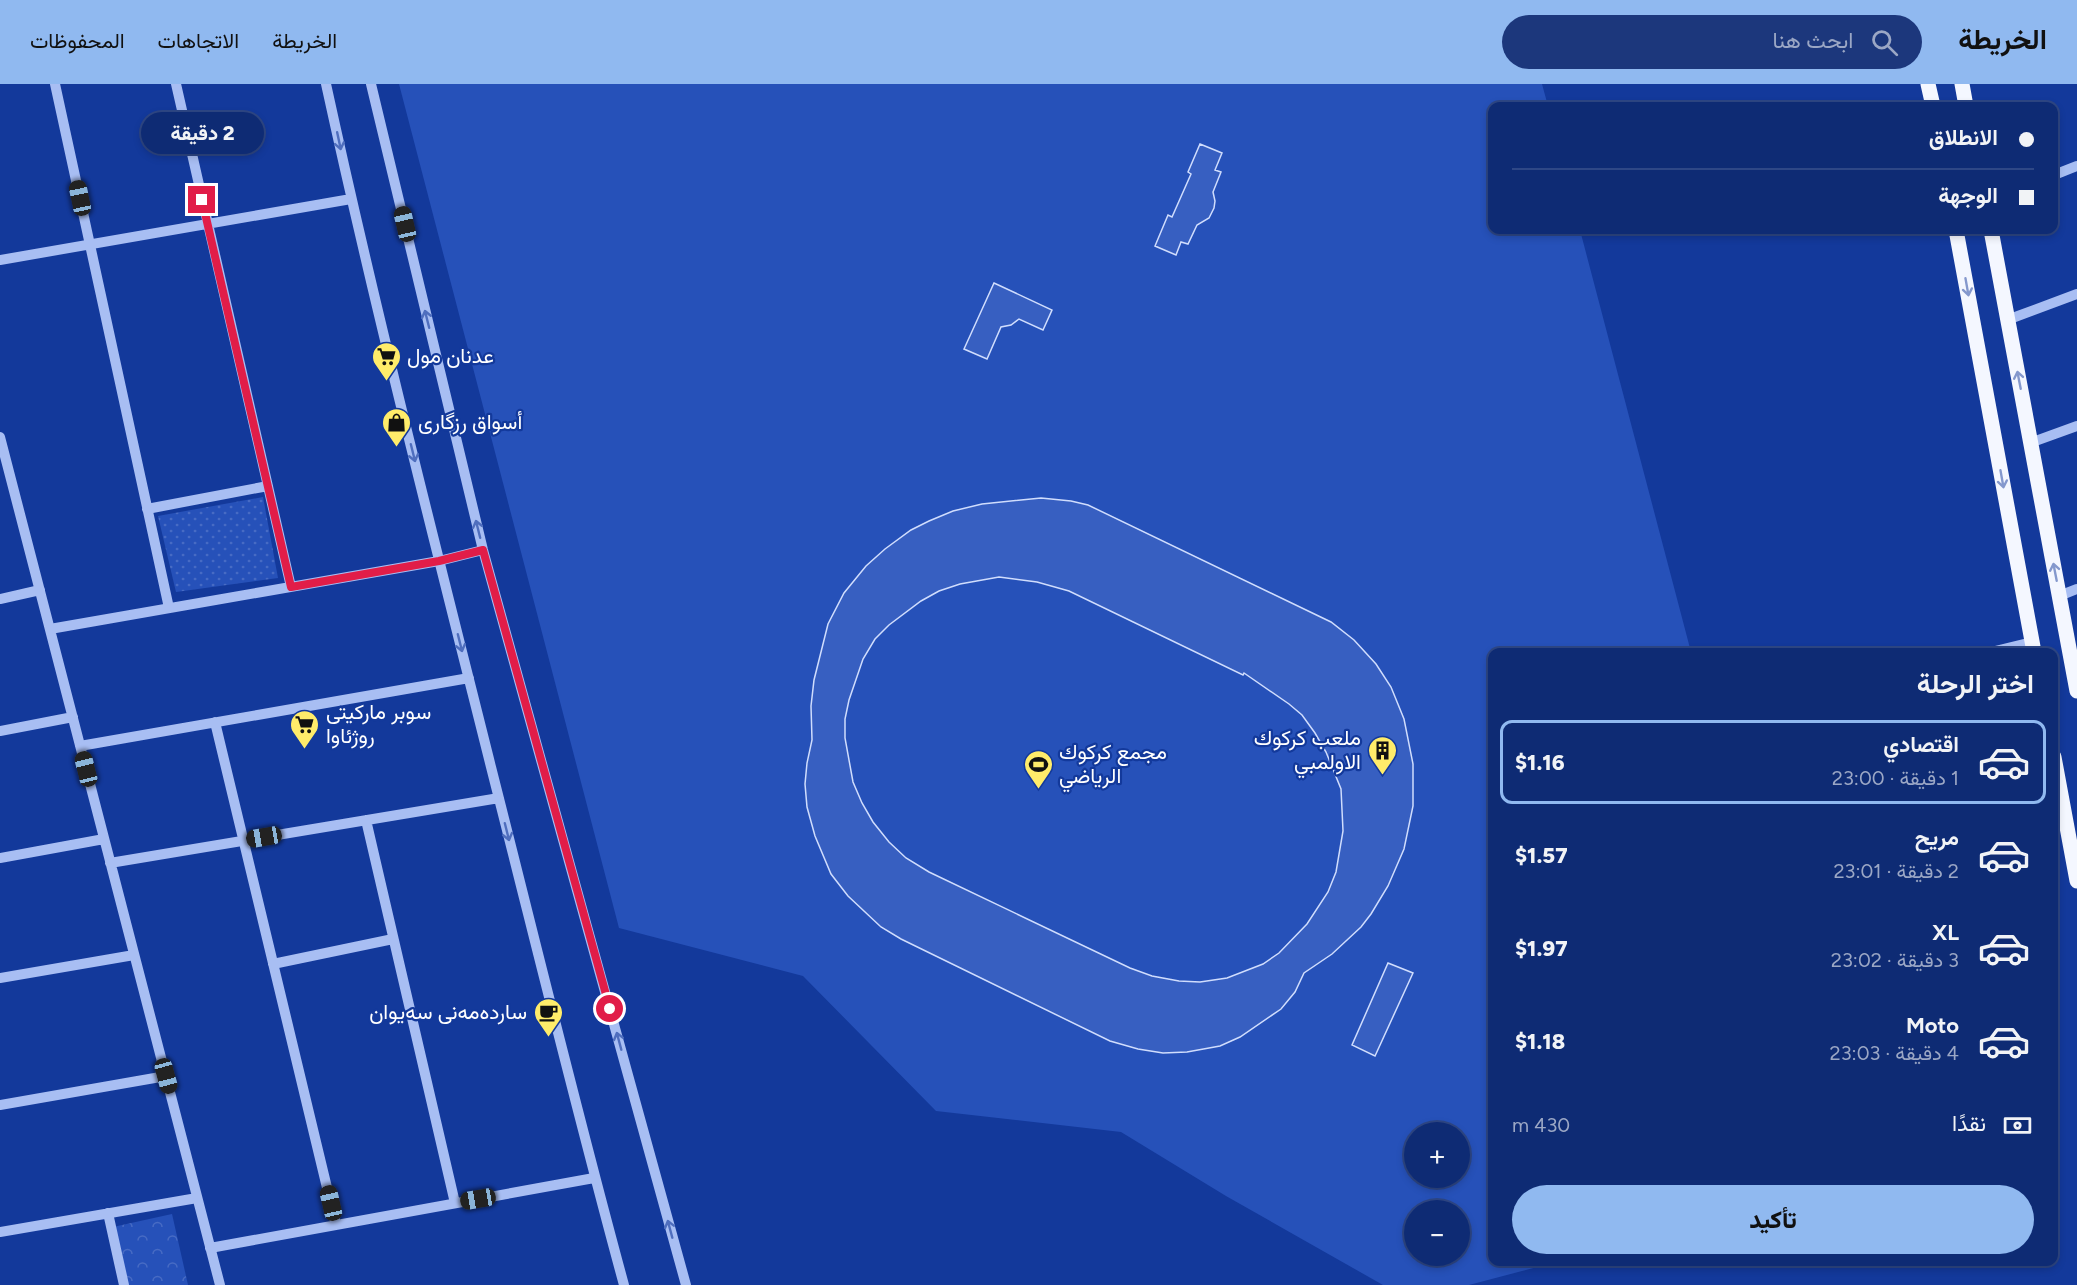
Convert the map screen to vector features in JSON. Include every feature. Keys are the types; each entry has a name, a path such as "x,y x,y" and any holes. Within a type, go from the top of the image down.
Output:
{"main road":[{"path":"1928,84 1932,102"},
{"path":"1962,84 1965,102"},
{"path":"1957,234 2033,647"},
{"path":"1992,234 2077,692"},
{"path":"2058,779 2077,881"}],"street":[{"path":"55,84 169,608"},
{"path":"176,84 291,587"},
{"path":"326,84 351,199 439,561 594,1178 624,1285"},
{"path":"371,84 483,550 686,1285"},
{"path":"2058,173 2077,166"},
{"path":"0,260 351,199"},
{"path":"2007,320 2077,294"},
{"path":"2030,443 2077,426"},
{"path":"0,437 219,1285"},
{"path":"147,509 268,486"},
{"path":"50,629 439,561 483,550"},
{"path":"2059,596 2077,589"},
{"path":"0,599 39,590"},
{"path":"80,746 469,678"},
{"path":"0,732 73,717"},
{"path":"215,723 336,1225"},
{"path":"110,863 499,798"},
{"path":"366,820 455,1203"},
{"path":"0,858 104,839"},
{"path":"273,964 393,939"},
{"path":"0,978 134,955"},
{"path":"0,1105 166,1076"},
{"path":"210,1248 594,1178"},
{"path":"0,1232 197,1198"},
{"path":"108,1213 124,1285"}],"green space":[{"name":"مجمع كركوك الرياضي","path":"399,84 1542,84 1547,102 1488,102 1488,234 1581,234 1690,648 1488,648 1488,1266 1541,1266 1469,1285 1383,1285 1226,1196 1121,1132 936,1111 803,976 619,928"},
{"path":"263,497 278,578 176,592 158,516"},
{"path":"172,1214 188,1285 126,1285 113,1227"}],"building":[{"path":"1200,144 1222,153 1215,170 1221,172 1213,192 1214,208 1209,218 1197,225 1188,244 1181,242 1176,255 1155,246 1168,215 1172,217 1191,174 1188,172"},
{"path":"994,283 1052,310 1043,330 1019,319 1011,325 1001,327 987,359 964,349"},
{"name":"ملعب كركوك الاولمبي","path":"1041,498 1088,505 1331,622 1354,640 1376,664 1391,687 1404,719 1413,764 1413,806 1404,849 1388,886 1361,927 1332,954 1304,973 1295,992 1281,1009 1240,1037 1220,1046 1187,1052 1163,1053 1110,1041 901,939 881,927 848,896 831,874 815,836 807,807 805,784 812,740 811,706 814,680 828,624 844,593 866,566 885,549 911,530 929,521 953,511 982,504","holes":["999,577 1037,582 1069,591 1243,675 1244,673 1289,704 1302,715 1315,733 1326,752 1341,789 1343,831 1336,872 1328,892 1307,924 1279,953 1263,964 1227,978 1200,982 1152,976 1130,968 929,872 906,858 873,822 853,782 845,738 845,719 863,659 875,639 889,625 921,601 939,591 960,584"]},
{"path":"1388,963 1413,973 1375,1056 1352,1045"}],"place":[{"name":"عدنان مول","path":"386,382"},
{"name":"أسواق رزگارى","path":"397,448"},
{"name":"سوبر ماركيتى روژئاوا","path":"305,750"},
{"name":"ملعب كركوك الاولمبي","path":"1382,776"},
{"name":"مجمع كركوك الرياضي","path":"1038,790"},
{"name":"ساردەمەنی سەیوان","path":"548,1038"}],"route":[{"path":"202,200 291,587 439,561 483,550 610,1009"}]}
